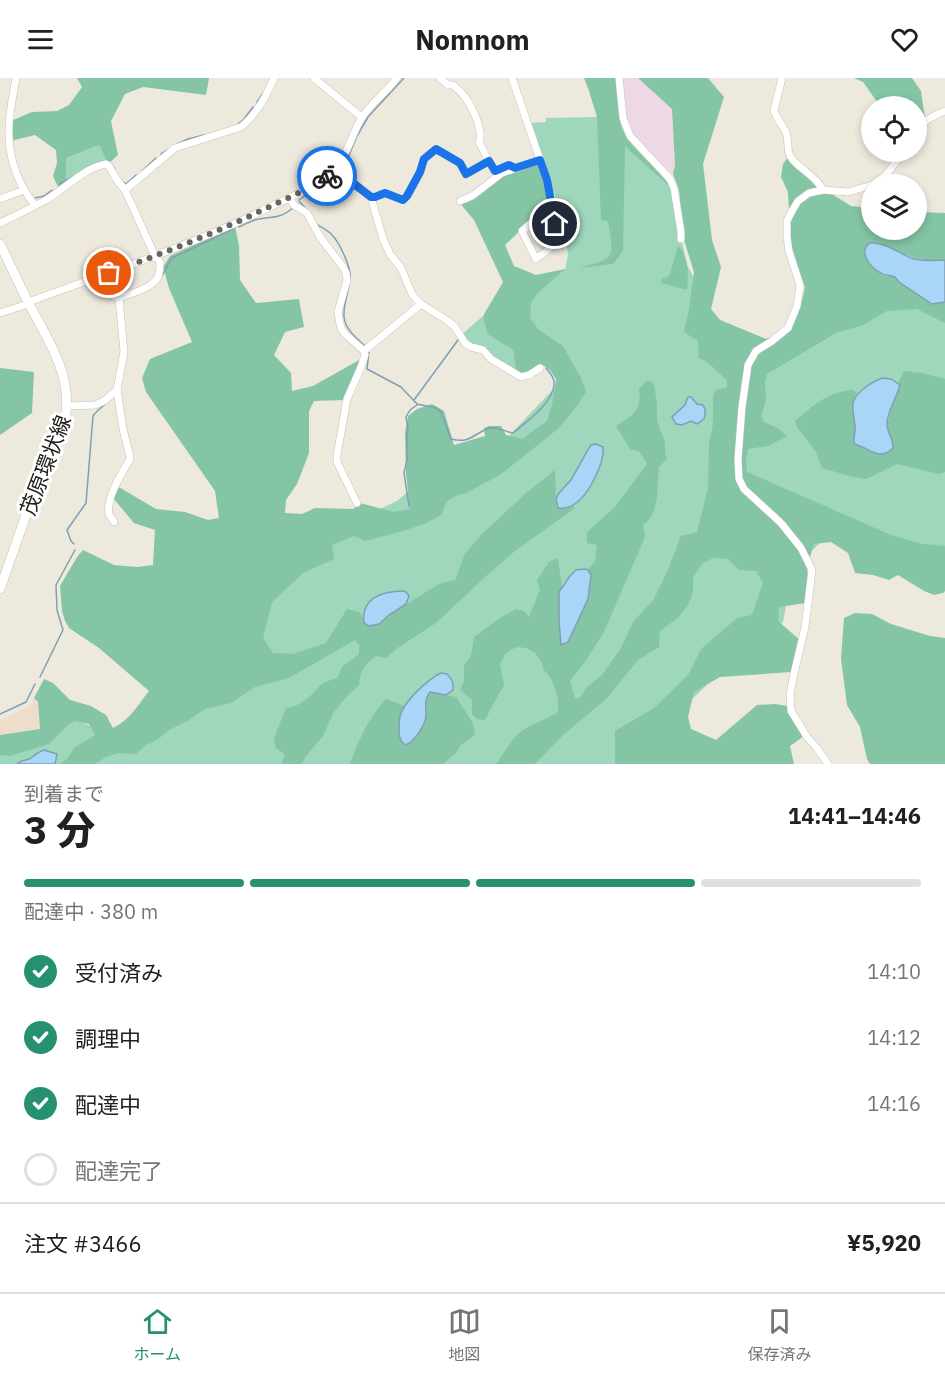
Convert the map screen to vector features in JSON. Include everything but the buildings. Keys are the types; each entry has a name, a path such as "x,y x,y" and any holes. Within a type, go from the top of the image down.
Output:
{"main road":[{"name":"茂原環状線","path":"0,244 52,348 67,388 66,413 24,518 0,589"}],"street":[{"path":"16,78 8,132 9,150 24,190 35,205"},
{"path":"125,190 175,148 241,127 255,113 274,78"},
{"path":"314,78 362,117"},
{"path":"0,313 155,256 247,219 312,187 342,161 362,117 398,78"},
{"path":"440,78 448,85 453,85 469,104 482,136 479,142 495,171 509,165 515,168"},
{"path":"512,78 547,180 552,205 558,242 536,259 522,231 552,205"},
{"path":"619,78 623,118 630,136 670,179 674,188 681,239"},
{"path":"782,78 774,110 788,137 789,155 795,163 815,178 823,190"},
{"path":"927,119 945,111"},
{"path":"371,197 385,193 403,200 420,172 424,159 436,149 460,163 466,174 489,161"},
{"path":"460,201 472,196 502,173 540,160"},
{"path":"0,224 47,199 79,176 106,164 125,190 155,256 160,262 158,277 144,289 118,298 93,289 87,280"},
{"path":"335,169 371,197 383,239 390,254 401,268 412,294 421,304 455,327 465,343 483,350 491,359 521,376 529,375 540,368"},
{"path":"828,764 791,711 790,695 805,627 812,570 801,548 781,523 744,489 740,479 738,459 748,365 756,351 788,328 796,306 800,285 789,251 787,221 798,201 809,193 823,190 848,192 861,188"},
{"path":"0,199 24,190"},
{"path":"289,198 294,205 307,213 320,237 344,267 347,280 338,312 341,328 364,351"},
{"path":"114,522 109,513 110,504 118,479 130,459 117,390 124,352 118,298"},
{"path":"357,503 337,462 348,399 361,367 364,351 421,304"},
{"path":"67,406 95,405 117,390"}],"shaded area":[{"path":"623,78 638,78 672,109 675,165 673,174 635,139 625,112"},
{"path":"34,698 38,701 40,729 0,735 0,720 30,706"}],"green space":[{"path":"77,78 209,78 206,95 143,87 125,94 111,121 118,155 108,164 99,145 66,158 66,183 58,187 53,176 57,163 56,150 35,135 11,141 11,121 32,112 57,111 69,105 82,87"},
{"path":"584,78 622,78 619,108 621,125 637,150 670,187 625,146 623,251 613,264 579,268 606,258 610,255 611,250 608,221 601,220 597,117"},
{"path":"638,78 708,78 724,97 703,164 712,240 721,267 711,309 720,320 766,339 791,331 805,287 791,251 788,192 781,177 783,164 788,157 819,186 851,206 861,207 861,240 927,240 927,212 945,213 945,260 916,258 889,247 871,266 883,275 895,277 932,304 945,302 945,323 917,309 887,311 861,326 836,333 767,374 766,400 761,416 764,422 779,429 787,436 768,446 748,449 746,461 747,472 891,535 922,544 945,546 945,591 934,595 898,575 889,580 855,573 848,553 831,542 814,544 807,567 806,603 779,607 778,621 801,641 791,672 720,677 694,692 688,717 691,729 716,740 757,705 788,706 804,736 790,746 794,764 615,764 615,731 654,708 688,675 701,649 737,618 752,615 763,583 756,571 739,570 728,559 713,558 703,563 693,577 693,592 688,605 679,617 660,631 659,647 638,660 606,699 562,736 535,764 496,764 520,732 558,712 558,698 550,677 535,653 518,647 505,654 500,665 504,685 484,720 477,719 472,714 472,700 460,690 464,681 464,666 471,656 474,637 516,609 524,611 529,617 540,590 537,580 549,562 558,558 562,588 559,595 561,644 571,634 588,599 591,575 588,570 595,561 597,545 587,543 587,532 615,507 647,464 640,452 630,449 616,426 635,412 639,403 639,389 647,380 654,384 657,421 665,442 667,459 659,467 655,507 643,524 645,537 603,634 570,681 575,698 580,698 587,687 602,675 621,648 633,622 654,599 681,536 697,532 708,488 713,396 716,390 727,387 727,380 711,365 699,358 698,341 684,332 694,272 684,240 679,190 673,174 675,165 672,109"},
{"path":"854,78 912,78 922,96 873,96 863,82"},
{"path":"597,117 670,187 687,265 711,309 720,320 766,339 790,331 945,253 945,573 833,531 793,568 783,622 746,656 719,673 689,702 634,764 0,764 0,745 40,732 64,714 123,741 260,579 358,519 397,501 441,463 503,442 563,379 503,289 565,269 568,255 567,247 558,231 555,196 530,123 546,122 546,118"},
{"path":"99,145 108,164 66,183 65,158"},
{"path":"538,164 548,197 547,205 505,245 514,266 536,275 565,269 531,302 530,318 539,330 563,346 586,392 559,428 500,475 447,501 441,515 403,531 365,541 354,536 332,545 334,559 303,573 272,602 263,638 273,653 293,654 326,643 347,609 359,612 365,623 379,624 389,615 439,584 455,580 465,554 482,534 555,470 556,506 564,509 573,506 575,508 515,551 436,623 386,658 376,656 369,662 362,672 359,685 333,713 323,736 302,764 281,764 285,755 276,748 274,738 286,708 301,703 327,681 337,678 342,667 359,654 359,645 355,640 289,678 255,687 231,703 205,709 146,745 136,754 118,753 95,764 59,764 67,759 74,748 95,735 89,724 75,721 49,744 10,756 0,755 0,735 40,729 38,702 34,698 44,679 53,683 70,700 91,706 106,715 113,728 129,716 149,691 99,648 69,628 62,611 60,586 83,550 114,565 137,567 153,565 155,530 134,523 113,498 117,486 156,509 185,512 208,520 219,518 215,491 146,392 142,378 150,359 192,342 169,288 163,267 170,256 235,226 239,246 240,280 256,303 299,299 304,327 285,332 274,355 291,373 292,391 313,386 361,359 345,400 314,401 309,411 309,453 297,484 286,500 285,513 302,514 315,508 353,509 360,503 394,512 410,509 405,432 408,416 417,409 432,404 444,411 454,445 485,436 484,428 489,426 501,426 506,435 522,439 547,421 556,379 543,365 520,375 516,371 513,350 487,334 483,316 503,282 474,220 459,202 507,174"},
{"path":"678,246 685,256 688,273 687,290 661,283 662,279 670,274"},
{"path":"483,316 487,334 513,350 516,371 470,346 461,335"},
{"path":"0,368 34,372 32,413 0,435"},
{"path":"904,371 945,379 945,472 939,474 897,464 866,479 822,468 816,452 795,421 828,396 853,390 857,393 853,405 856,427 854,443 860,445 887,427 893,402 900,386 898,383"},
{"path":"855,613 872,614 891,624 930,636 945,638 945,764 870,764 867,759 860,727 847,705 841,659 844,618"},
{"path":"430,692 456,697 473,723 475,735 461,745 456,753 443,764 350,764 365,730 386,699 405,706 399,724 402,743 416,737 423,725"}],"water":[{"path":"870,243 886,246 915,259 945,260 945,302 932,304 895,277 877,271 865,255 866,247"},
{"path":"883,378 891,379 900,385 887,419 893,448 879,454 854,444 853,403 861,391"},
{"path":"688,397 691,397 697,404 703,405 704,419 697,424 691,421 682,425 676,424 672,417 685,405"},
{"path":"596,444 603,447 603,453 599,469 591,485 581,499 570,507 558,508 556,498 571,480 591,445"},
{"path":"585,569 591,575 588,599 568,642 561,645 559,592 576,570"},
{"path":"403,591 409,596 406,604 379,624 369,626 364,623 364,614 369,602 388,592"},
{"path":"441,673 447,674 450,678 453,690 446,695 430,692 426,700 424,723 416,737 405,745 399,735 401,713 418,690"},
{"path":"44,750 57,754 55,764 17,764 29,759"}],"waterway":[{"path":"341,169 368,117 404,78"},
{"path":"257,102 263,93"},
{"path":"238,124 253,107"},
{"path":"175,145 204,135"},
{"path":"161,154 169,149"},
{"path":"142,171 156,158"},
{"path":"100,162 107,161 115,169"},
{"path":"121,181 126,184 136,175"},
{"path":"299,200 336,175"},
{"path":"60,184 74,176"},
{"path":"35,198 44,196 52,190"},
{"path":"299,201 309,212"},
{"path":"239,227 256,220 280,216 293,208"},
{"path":"316,224 330,233 338,244 345,256 350,280"},
{"path":"158,282 172,258 233,229"},
{"path":"349,285 344,318 349,330 364,345"},
{"path":"414,400 458,340"},
{"path":"369,352 367,369 401,387 417,404 436,408 441,412 451,439 457,440 467,439 489,428 498,428 513,433 538,412 549,399 554,380 546,368"},
{"path":"74,544 67,530 86,503 93,416 111,399"},
{"path":"409,506 404,473 407,460 406,417 417,405"},
{"path":"40,677 63,630 57,610 56,585 75,550"},
{"path":"0,714 26,702 35,684"}],"way so far":[{"path":"109,273 247,219 312,187 327,176"}],"route":[{"path":"327,176 335,169 371,197 385,193 403,200 420,172 424,159 436,149 460,163 466,174 489,161 495,171 509,165 515,168 540,160 547,180 555,224"}]}
